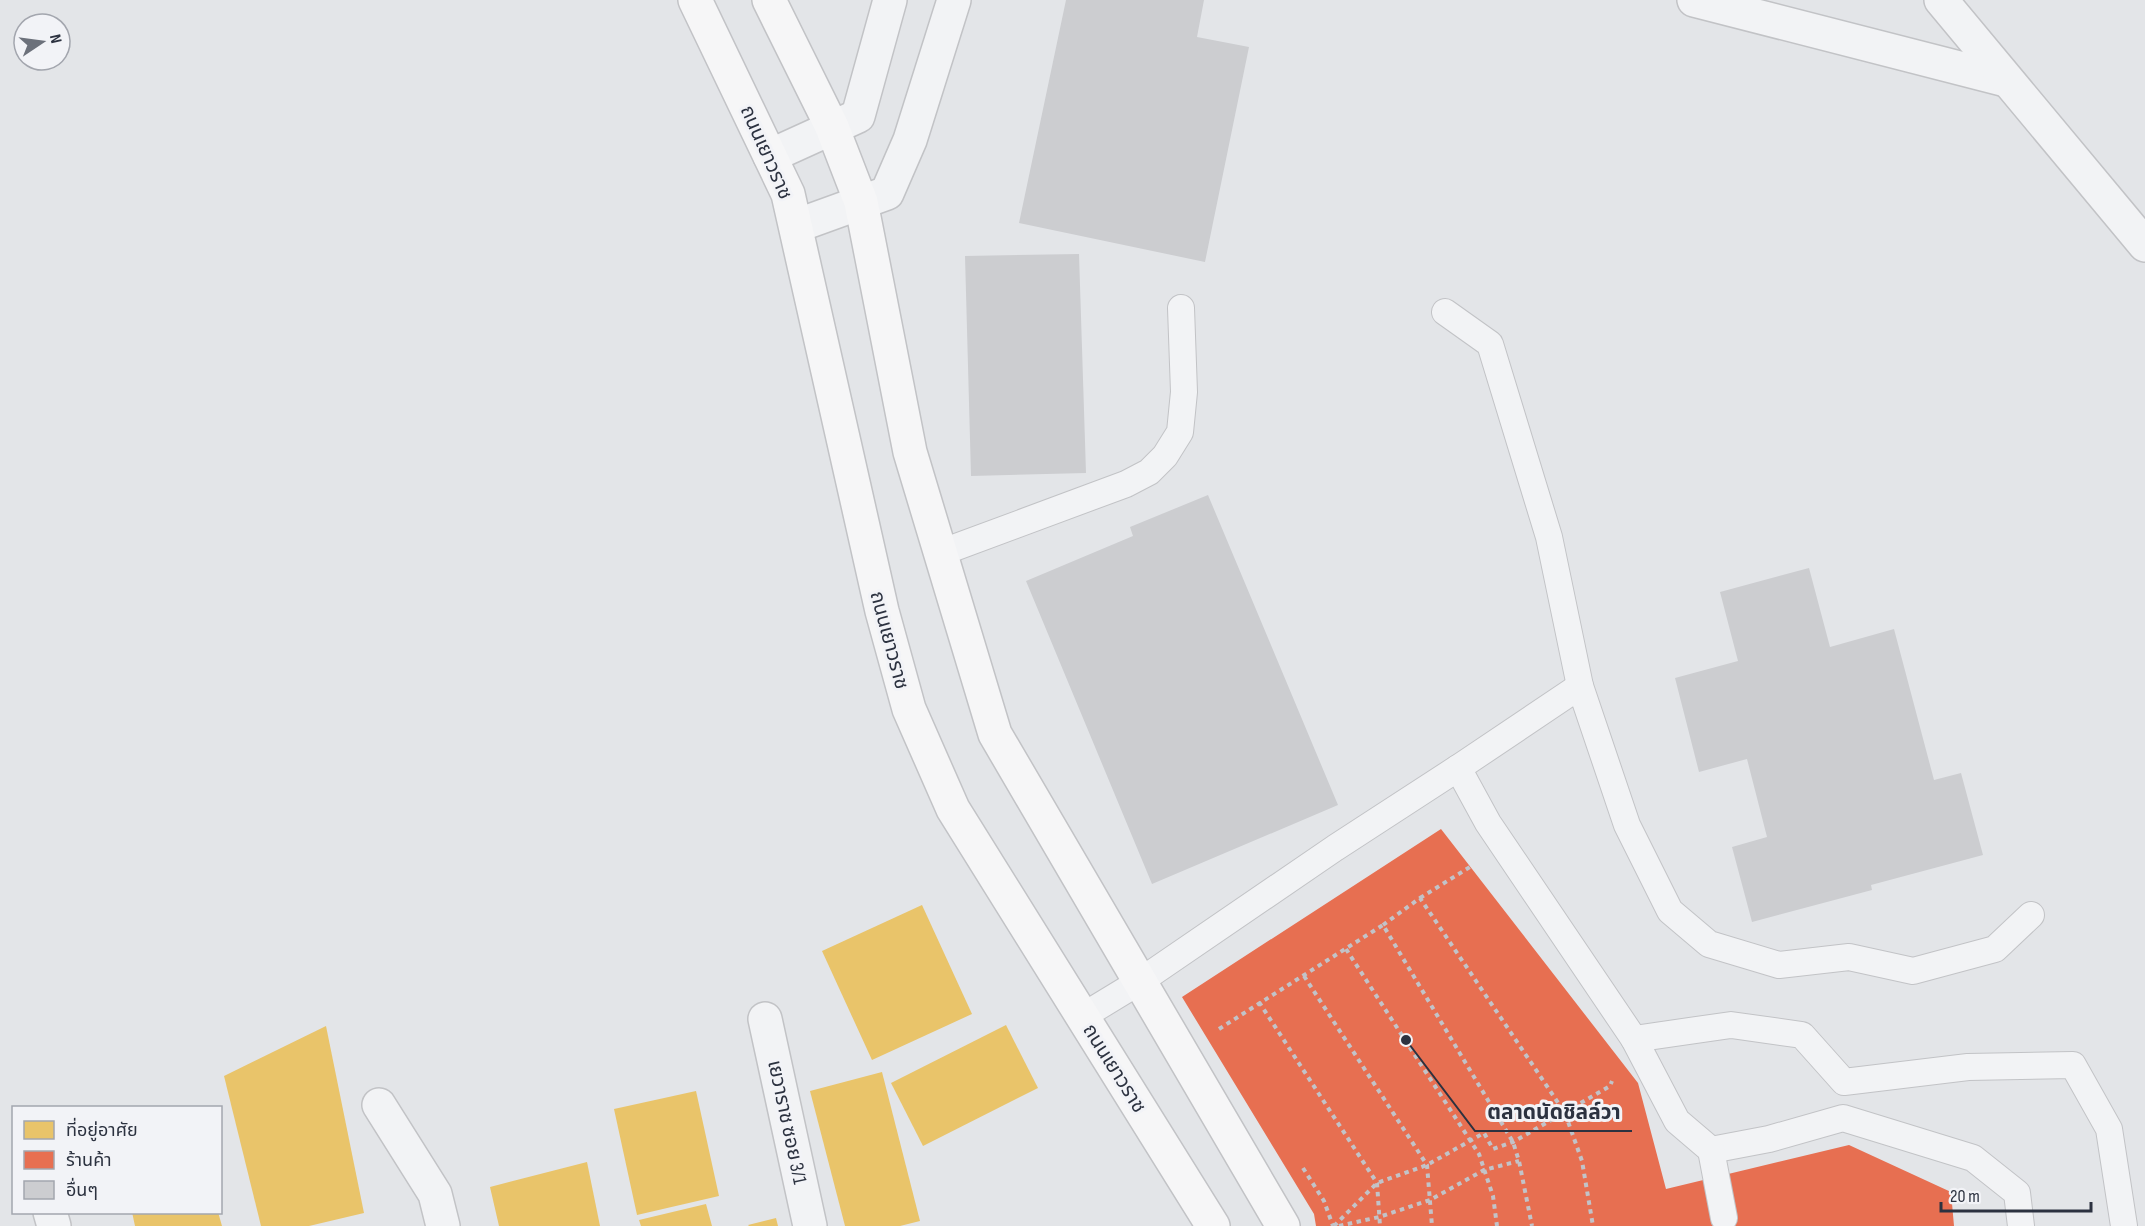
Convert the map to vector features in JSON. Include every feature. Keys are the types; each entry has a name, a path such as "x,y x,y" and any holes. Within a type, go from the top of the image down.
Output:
{"main road":[{"name":"ถนนเยาวราช","path":"695,0 788,194 882,611 909,709 953,809 1213,1226"},
{"path":"770,0 832,128 861,202 910,452 994,734 1276,1224"}],"street":[{"path":"770,156 858,117 890,0"},
{"path":"796,226 887,193 910,140 954,0"},
{"path":"1694,0 2006,81"},
{"path":"1941,0 2006,81 2145,245"},
{"name":"เยวาราช ซอย 3/1","path":"765,1019 810,1226"},
{"path":"379,1105 435,1194 443,1226"}],"lane":[{"path":"940,552 1126,484 1149,472 1165,456 1180,432 1184,392 1181,308"},
{"path":"1445,312 1490,344 1549,537 1580,686 1627,825 1670,911 1709,944 1779,965 1849,957 1913,971 1995,949 2031,915"},
{"path":"1083,1016 1138,982 1580,686"},
{"path":"1458,768 1488,823 1634,1039 1677,1121 1711,1150 1724,1218"},
{"path":"1634,1039 1731,1025 1802,1035 1844,1082 1843,1118"},
{"path":"1844,1082 1968,1067 2073,1065 2109,1129 2124,1226"},
{"path":"1711,1150 1769,1138 1843,1118 1973,1158 2017,1193 2021,1226"}],"path":[{"path":"1215,1031 1383,925 1420,898 1504,847"},
{"path":"1420,898 1565,1113 1582,1161 1593,1226"},
{"path":"1383,925 1513,1142 1520,1161 1532,1226"},
{"path":"1346,949 1479,1154 1493,1196 1497,1226"},
{"path":"1304,976 1427,1165 1432,1226"},
{"path":"1259,1002 1377,1183 1380,1226"},
{"path":"1337,1226 1377,1183 1427,1165 1484,1133 1493,1149 1513,1142 1610,1086 1634,1039"},
{"path":"1337,1226 1379,1217 1430,1200 1484,1170 1520,1161"}],"building: ที่อยู่อาศัย":[{"path":"922,905 972,1014 872,1060 822,951"},
{"path":"1006,1025 1038,1088 923,1146 891,1083"},
{"path":"326,1026 364,1213 309,1226 261,1226 224,1076"},
{"path":"882,1072 920,1221 900,1226 845,1226 810,1091"},
{"path":"696,1091 719,1196 637,1215 614,1109"},
{"path":"587,1162 600,1226 499,1226 490,1187"},
{"path":"706,1204 712,1226 641,1226 639,1220"},
{"path":"132,1214 219,1214 222,1226 135,1226"},
{"path":"776,1218 778,1226 748,1225"}],"building: ร้านค้า":[{"path":"1441,829 1638,1083 1666,1189 1849,1145 1951,1192 1954,1226 1316,1226 1314,1214 1182,997"}],"building: อื่นๆ":[{"path":"1066,0 1204,0 1197,37 1249,47 1205,262 1019,223"},
{"path":"1079,254 1086,473 971,476 965,256"},
{"path":"1208,495 1338,805 1152,884 1026,581 1133,536 1130,527"},
{"path":"1809,568 1830,647 1894,629 1934,780 1961,773 1983,855 1871,885 1872,890 1752,922 1732,847 1767,837 1747,759 1699,772 1675,678 1738,661 1720,592"}],"place":[{"name":"ตลาดนัดชิลล์วา","path":"1406,1040"}]}
